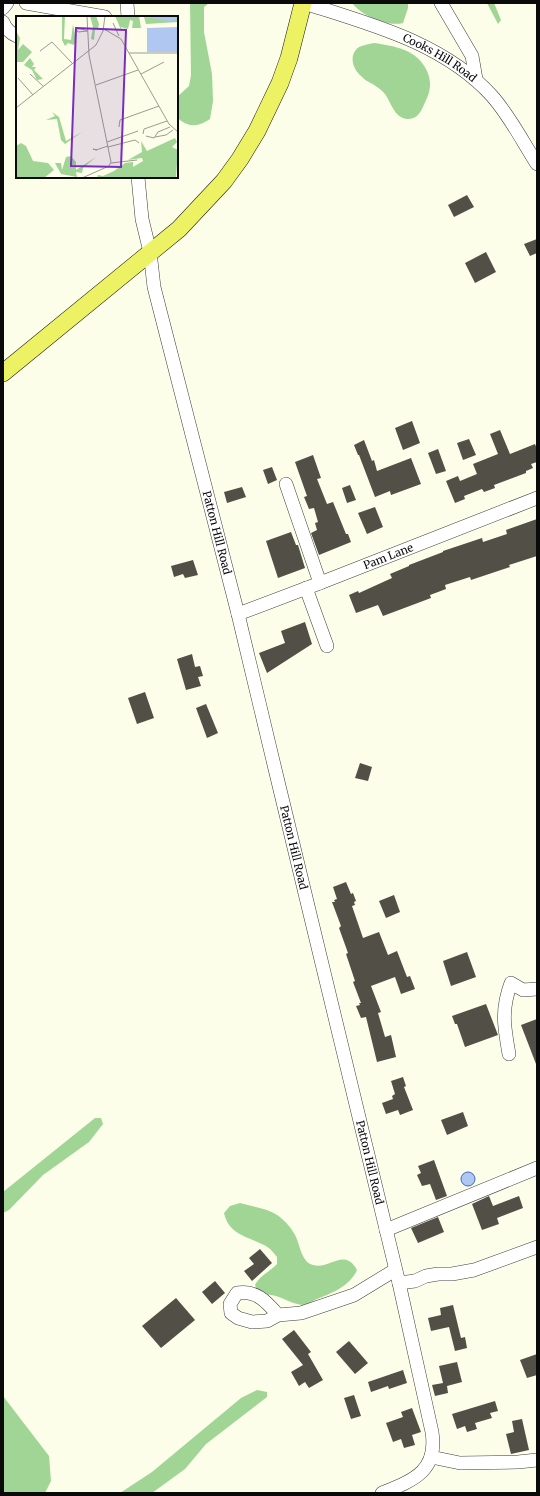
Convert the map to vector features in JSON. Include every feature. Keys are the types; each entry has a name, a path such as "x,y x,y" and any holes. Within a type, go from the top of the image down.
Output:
{"main road":[{"path":"3,373 179,229 224,181 240,159 257,131 280,83 289,58 304,3"}],"street":[{"path":"3,8 7,3"},
{"path":"26,3 99,16"},
{"path":"127,3 128,16"},
{"name":"Cooks Hill Road","path":"304,3 401,36 430,48 455,64 476,79 493,97 537,164"},
{"path":"441,3 472,56 476,79"},
{"path":"3,22 4,26 12,34 16,36"},
{"name":"Patton Hill Road","path":"138,178 142,219 150,252 154,287 238,614 274,769 399,1283 432,1432 433,1441 431,1457"},
{"path":"286,484 320,583"},
{"name":"Pam Lane","path":"238,614 537,498"},
{"path":"306,588 327,646"},
{"path":"509,1054 504,1019 505,1000 511,983 523,990 537,989"},
{"path":"386,1230 537,1168"},
{"path":"399,1283 415,1281 426,1276 452,1274 474,1270 537,1247"},
{"path":"278,1315 300,1313 354,1295 395,1270"},
{"path":"382,1493 396,1488 418,1475 429,1463 431,1457 460,1463 518,1462 537,1460"}],"green space":[{"path":"190,3 209,3 204,7 204,32 212,74 213,101 210,119 197,125 189,125 178,118 178,96 189,86 191,75"},
{"path":"352,3 408,3 408,8 403,23 397,24 382,22 368,16 356,8"},
{"path":"487,3 494,3 501,20 498,24"},
{"path":"374,43 405,50 418,58 427,71 430,81 429,91 422,110 415,117 406,119 399,116 384,93 363,78 356,70 353,58 356,50 361,46"},
{"path":"95,1118 101,1118 103,1124 89,1142 43,1175 9,1210 3,1213 3,1192"},
{"path":"240,1203 267,1210 283,1220 294,1233 303,1257 309,1263 319,1266 336,1261 347,1260 352,1263 357,1270 354,1276 340,1288 305,1305 296,1304 276,1296 258,1292 255,1285 259,1279 277,1264 277,1257 266,1246 240,1234 230,1226 224,1213 230,1206"},
{"path":"257,1390 267,1392 267,1397 206,1444 185,1469 152,1493 120,1493 152,1472 241,1398"},
{"path":"3,1396 49,1456 51,1481 45,1493 3,1493"}],"water":[{"path":"465,1172 471,1172 475,1176 475,1182 471,1186 465,1186 461,1182 461,1176"}],"building":[{"path":"467,195 474,207 454,217 448,205"},
{"path":"537,239 537,253 530,256 524,244"},
{"path":"486,252 496,272 475,283 465,263"},
{"path":"412,421 420,443 403,450 395,428"},
{"path":"500,430 510,454 535,444 537,449 537,462 531,464 533,468 526,471 526,473 494,485 495,488 484,492 482,489 464,496 465,499 455,503 446,481 458,476 460,481 477,474 473,464 498,454 490,434"},
{"path":"469,439 476,455 463,460 457,443"},
{"path":"364,440 372,461 374,460 377,471 411,458 421,484 391,495 390,491 375,497 354,445"},
{"path":"438,449 446,471 436,474 428,453"},
{"path":"313,455 321,478 317,479 327,504 333,502 346,534 348,534 351,542 319,555 311,533 317,530 315,523 318,522 314,508 309,509 304,497 307,496 295,462"},
{"path":"272,467 277,480 268,484 263,470"},
{"path":"350,485 356,500 347,503 342,488"},
{"path":"242,487 246,497 227,503 224,492"},
{"path":"375,507 383,527 367,534 358,513"},
{"path":"537,519 537,556 471,580 470,577 445,585 446,589 430,595 431,598 383,616 378,605 356,613 349,595 358,591 359,593 392,578 390,574 443,551 482,538 483,542 507,534 506,530"},
{"path":"291,532 296,545 298,545 305,568 278,578 266,541"},
{"path":"193,560 198,575 185,578 183,574 174,577 171,566"},
{"path":"305,622 312,644 267,673 259,653 285,643 281,631"},
{"path":"192,654 195,667 200,666 203,676 198,677 201,686 186,690 177,659"},
{"path":"145,692 154,718 137,724 128,698"},
{"path":"206,704 218,733 207,738 196,708"},
{"path":"360,763 372,767 368,781 355,778"},
{"path":"346,882 356,901 354,902 355,905 352,906 363,938 379,932 388,955 397,951 407,977 410,976 415,989 401,994 395,977 371,986 381,1012 378,1013 385,1037 391,1035 396,1057 377,1062 366,1017 361,1018 356,1006 360,1005 359,1003 361,1003 353,982 355,981 346,954 348,953 339,928 341,926 332,902 335,902 334,900 337,899 333,887"},
{"path":"394,895 400,912 386,918 379,901"},
{"path":"467,952 476,977 451,986 443,961"},
{"path":"486,1004 498,1035 465,1047 457,1024 455,1024 452,1016"},
{"path":"537,1019 537,1064 536,1064 521,1025"},
{"path":"403,1077 406,1086 404,1087 413,1110 400,1115 398,1110 386,1114 382,1103 393,1099 392,1096 395,1094 391,1081"},
{"path":"463,1112 468,1126 447,1135 441,1120"},
{"path":"434,1160 447,1196 436,1200 430,1184 422,1186 417,1175 421,1173 418,1166"},
{"path":"489,1196 493,1206 519,1196 523,1208 497,1218 499,1224 482,1230 472,1204"},
{"path":"438,1217 444,1232 418,1243 411,1228"},
{"path":"260,1249 272,1263 252,1281 244,1271 254,1264 249,1258"},
{"path":"215,1281 225,1293 212,1304 202,1292"},
{"path":"176,1298 195,1320 161,1348 142,1326"},
{"path":"453,1305 461,1338 465,1337 467,1348 455,1351 449,1327 431,1331 428,1318 441,1315 440,1308"},
{"path":"294,1330 311,1352 308,1354 323,1380 309,1388 305,1382 299,1386 291,1372 303,1365 282,1339"},
{"path":"349,1341 368,1363 355,1374 336,1352"},
{"path":"537,1354 537,1375 527,1378 520,1360"},
{"path":"457,1362 462,1382 447,1386 448,1393 435,1396 432,1385 443,1383 439,1366"},
{"path":"403,1370 407,1383 389,1389 388,1386 371,1392 368,1382"},
{"path":"354,1395 361,1416 351,1419 344,1398"},
{"path":"495,1401 498,1411 490,1413 492,1418 475,1423 477,1429 467,1432 465,1426 457,1429 452,1414"},
{"path":"412,1408 421,1432 412,1435 415,1445 404,1448 401,1439 393,1442 386,1423 403,1417 401,1412"},
{"path":"522,1419 529,1450 511,1454 506,1434 514,1432 512,1421"}]}
